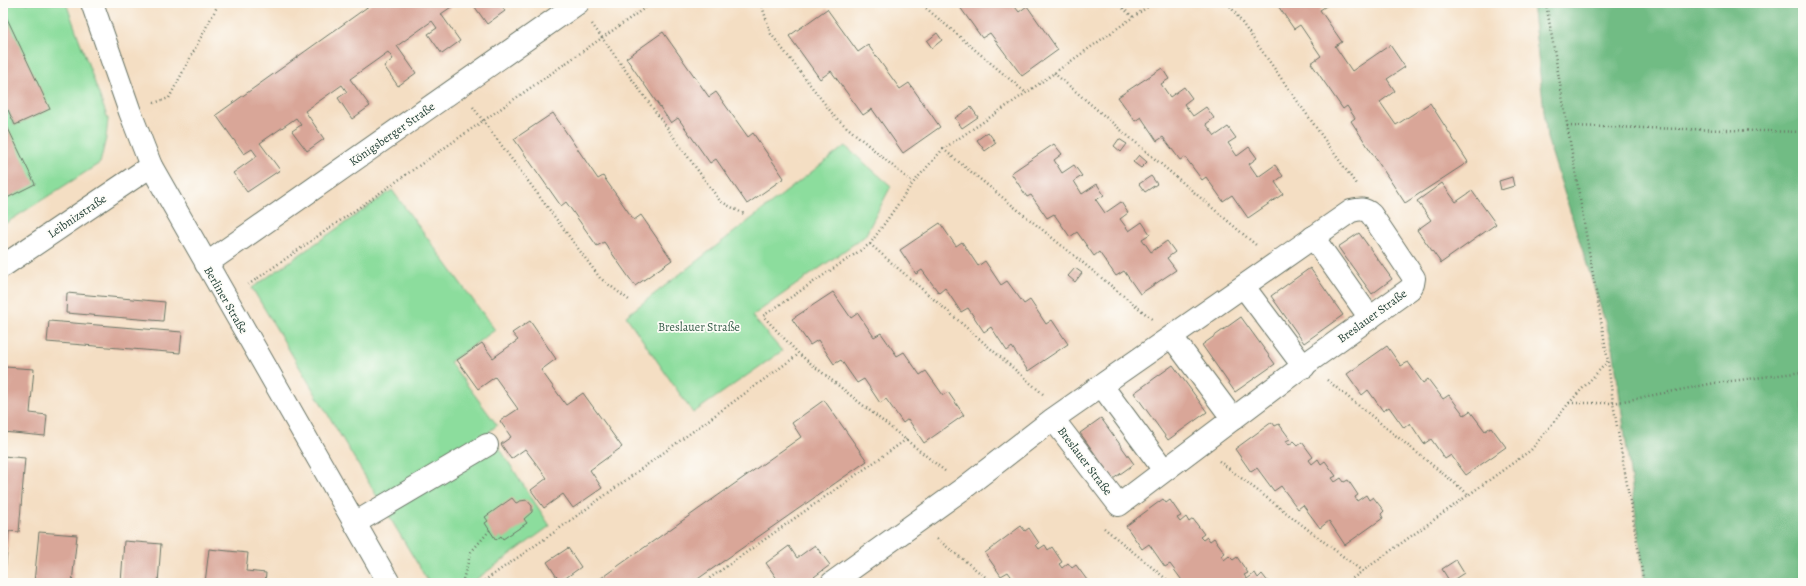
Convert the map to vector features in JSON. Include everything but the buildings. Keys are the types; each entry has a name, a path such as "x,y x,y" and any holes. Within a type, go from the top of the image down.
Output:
{"street":[{"name":"Berliner Straße","path":"92,3 130,112 151,166 226,300 389,583"},
{"name":"Königsberger Straße","path":"206,264 577,4"},
{"name":"Leibnizstraße","path":"3,266 151,166"},
{"name":"Breslauer Straße","path":"832,583 964,488 1058,415 1102,386 1351,211 1359,209 1366,210 1371,214 1414,278 1410,289 1233,418 1119,505 1058,415"},
{"path":"1312,238 1370,318"},
{"path":"1244,287 1305,365"},
{"path":"1172,337 1233,418"},
{"path":"1102,386 1164,470"},
{"path":"355,523 487,445"}],"path":[{"path":"130,112 169,98 219,3"},
{"path":"226,300 652,3"},
{"path":"761,3 771,34 835,117 913,183"},
{"path":"920,3 1026,93"},
{"path":"1117,3 1133,17"},
{"path":"964,488 907,439 800,354 763,316 870,244 913,183 943,149 1026,93 1153,3"},
{"path":"1228,3 1355,182 1366,210"},
{"path":"1546,3 1608,361 1644,583"},
{"path":"577,4 720,201 744,214"},
{"path":"1054,73 1246,234 1275,264"},
{"path":"459,87 600,278 629,300"},
{"path":"1567,126 1803,132"},
{"path":"943,149 1172,337"},
{"path":"870,244 1058,415"},
{"path":"481,583 556,531 800,354"},
{"path":"1346,583 1531,450 1569,403 1608,361"},
{"path":"1305,365 1468,494"},
{"path":"1569,403 1614,403 1715,383 1803,372"},
{"path":"703,583 907,439"},
{"path":"1198,445 1362,571"},
{"path":"1119,505 1098,523 1172,583"},
{"path":"916,522 993,583"},
{"path":"462,583 471,552 490,530"}],"green space":[{"path":"3,3 66,3 108,119 106,138 100,163 3,225 3,113 8,110 15,125 49,109 3,11"},
{"path":"1532,3 1803,3 1803,583 1645,583 1613,347 1547,138"},
{"name":"Breslauer Straße","path":"845,146 891,186 865,236 752,316 782,351 693,413 626,316"},
{"path":"392,190 495,330 450,362 497,425 489,432 550,526 471,583 429,583 252,288"}]}
